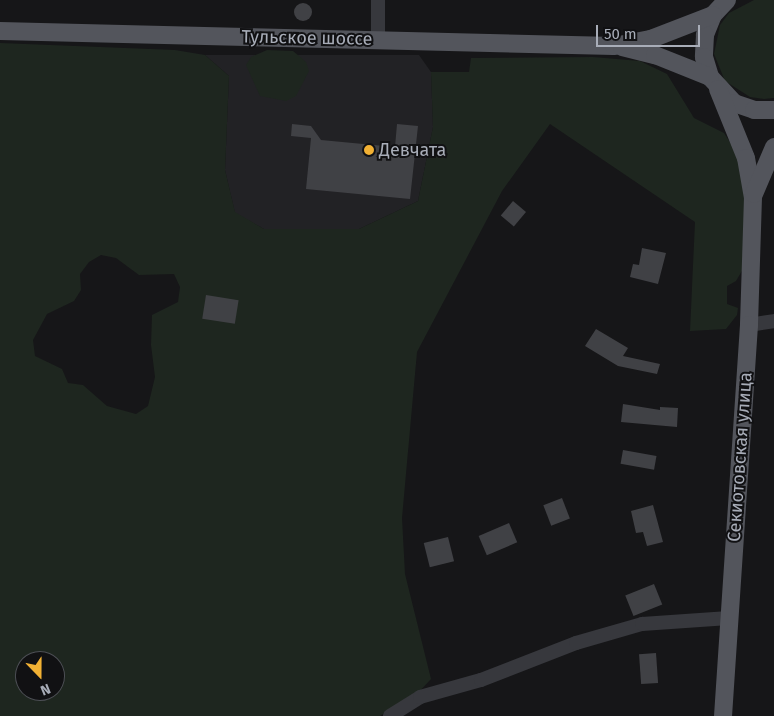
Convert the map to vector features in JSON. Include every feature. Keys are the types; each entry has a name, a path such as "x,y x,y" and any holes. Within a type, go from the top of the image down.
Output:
{"main road":[{"path":"727,0 713,15 703,46 714,83 746,158 753,197"},
{"path":"614,46 651,39 713,15"},
{"name":"Тульское шоссе","path":"0,31 614,46"},
{"path":"614,46 655,55 714,83 743,107 774,110"},
{"path":"753,197 774,147"},
{"name":"Секиотовская улица","path":"722,716 749,325 753,197"}],"street":[{"path":"378,0 378,40"},
{"path":"749,325 774,321"},
{"path":"390,716 420,697 481,680 585,640 642,624 730,618"}],"shaded area":[{"path":"754,0 774,0 774,98 750,97 725,81 714,54 720,25 729,13"},
{"path":"0,43 175,50 205,55 229,76 225,170 235,212 264,229 359,229 418,201 433,127 431,72 469,72 471,58 593,57 640,61 667,74 694,118 724,133 737,153 749,219 743,269 736,281 727,286 727,304 738,308 737,315 726,329 690,331 695,222 550,124 502,191 417,352 402,518 405,574 431,679 418,693 380,716 0,716","holes":["101,255 116,258 139,275 174,274 180,287 178,302 152,315 151,345 155,377 148,406 136,414 107,406 83,385 68,383 62,369 35,356 33,340 47,314 74,301 81,290 80,274 89,262"]},
{"path":"267,50 293,51 306,62 309,71 296,96 286,101 260,96 246,65 251,57"},
{"path":"205,55 419,55 431,72 433,127 418,201 359,229 264,229 235,213 225,170 229,76"}],"building":[{"path":"303,3 309,6 312,12 309,18 303,21 297,18 294,12 297,6"},
{"path":"292,124 311,126 321,140 395,147 397,124 418,126 410,199 306,189 311,138 291,136"},
{"path":"513,201 526,212 514,226 501,216"},
{"path":"642,248 666,253 658,284 630,277 633,264 639,265"},
{"path":"206,295 239,300 235,324 202,319"},
{"path":"596,329 628,348 623,356 660,364 657,374 618,366 585,346"},
{"path":"623,404 660,410 660,407 678,408 677,427 621,422"},
{"path":"623,450 656,456 654,470 621,464"},
{"path":"562,498 570,519 551,526 543,505"},
{"path":"653,505 663,542 647,546 643,532 636,533 631,511"},
{"path":"509,523 517,542 487,555 479,536"},
{"path":"448,537 454,561 430,567 424,543"},
{"path":"654,584 662,604 633,616 625,596"},
{"path":"656,653 658,683 641,684 639,654"}],"place":[{"name":"Девчата","path":"369,150"}]}
